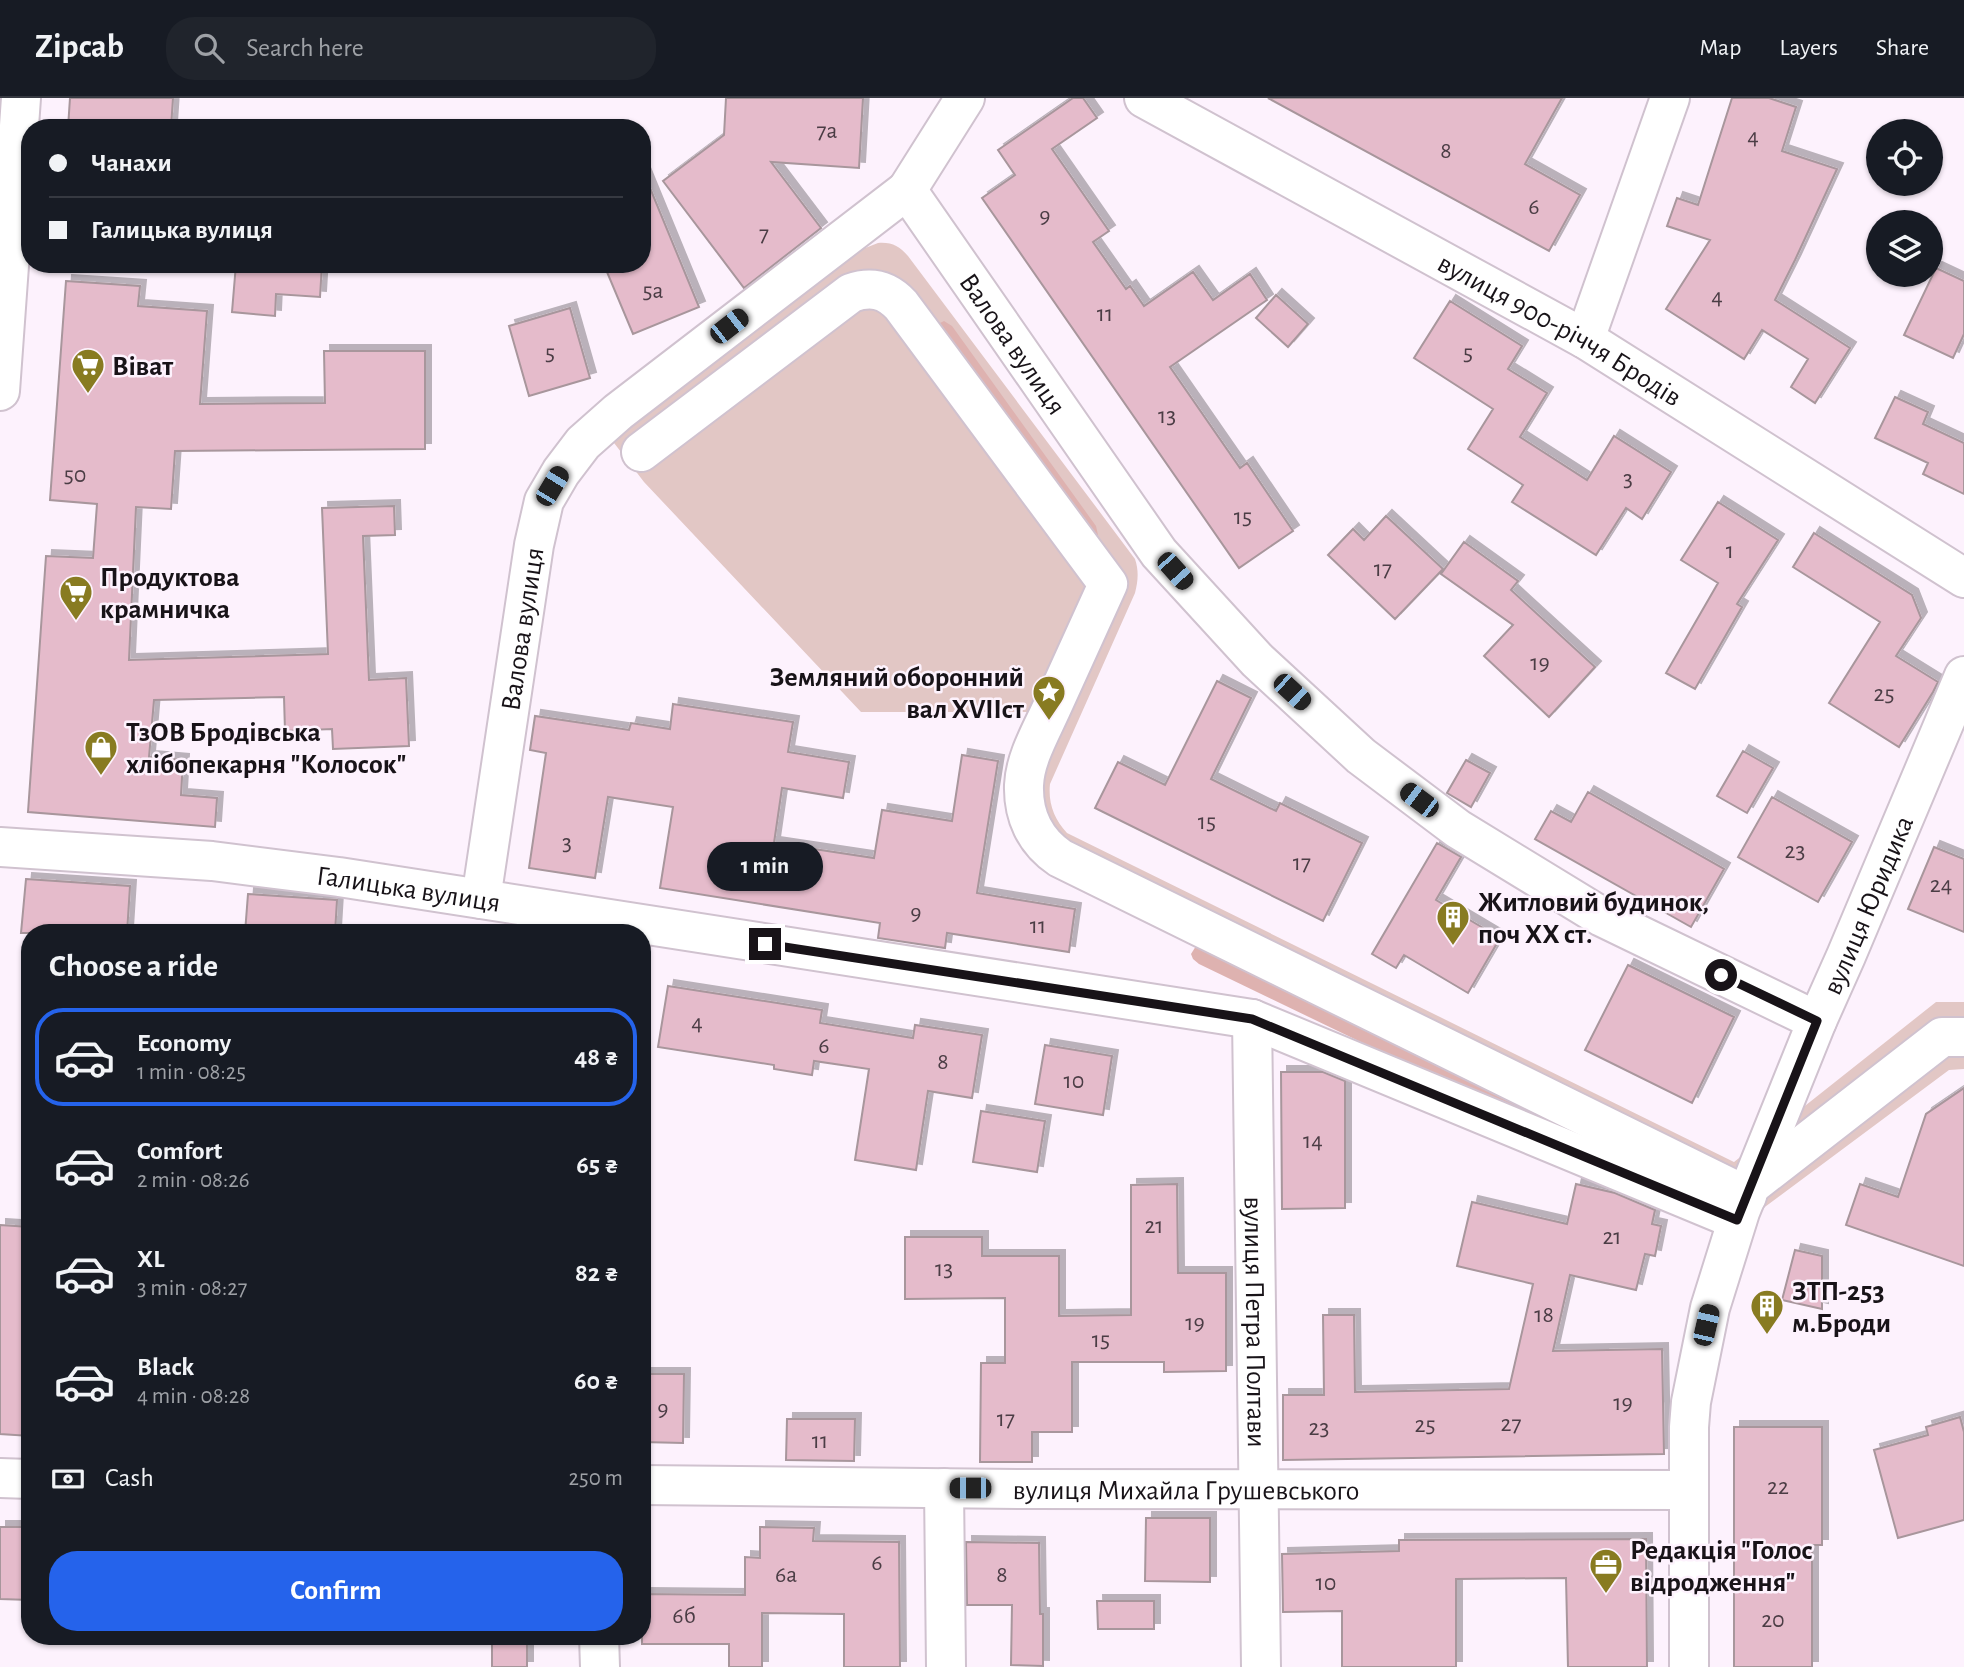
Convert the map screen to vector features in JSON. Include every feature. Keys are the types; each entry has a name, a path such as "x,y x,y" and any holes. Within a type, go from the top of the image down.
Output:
{"street":[{"path":"0,391 21,98"},
{"path":"907,190 965,98"},
{"name":"вулиця 900-річчя Бродів","path":"1144,98 1586,339 1964,578"},
{"path":"1586,339 1670,98"},
{"name":"Валова вулиця","path":"481,899 534,545 544,501 561,472 583,443 618,412 907,190 1159,553 1257,660 1361,756 1458,829 1602,917 1817,1021"},
{"path":"640,452 851,293 874,289 892,296 901,304 1108,584 1026,770 1024,788 1031,827 1041,843 1060,858 1746,1200 1942,1037 1964,1037"},
{"name":"вулиця Юридика","path":"1689,1667 1689,1427 1693,1390 1710,1308 1746,1200 1817,1021 1964,676"},
{"name":"Галицька вулиця","path":"0,846 212,861 339,877 642,924"},
{"name":"Галицька вулиця","path":"651,925 1252,1019 1746,1200"},
{"name":"вулиця Петра Полтави","path":"1252,1019 1261,1667"},
{"path":"0,1478 21,1479"},
{"name":"вулиця Михайла Грушевського","path":"651,1485 1689,1490"},
{"path":"943,1488 946,1667"},
{"path":"599,1645 600,1667"}],"shaded area":[{"path":"878,243 895,245 908,256 1135,559 1138,576 1135,593 1050,784 1053,810 1067,833 1734,1162 1936,1002 1964,1002 1964,1069 1949,1070 1754,1215 1074,886 1037,864 1028,857 1009,821 1008,765 1027,712 861,712 644,482 611,439 855,252"},
{"path":"944,321 952,326 1096,526 1098,535 1093,542 936,325"},
{"path":"1196,946 1657,1159 1654,1178 1430,1071 1425,1073 1199,964 1191,954"}],"building":[{"path":"70,98 173,98 172,119 69,119"},
{"path":"726,98 863,98 859,168 771,162 821,228 744,288 663,181 724,135"},
{"path":"1073,98 1083,98 1097,118 1052,149 1109,231 1093,242 1126,289 1130,286 1144,306 1193,272 1213,300 1250,274 1267,300 1170,367 1240,468 1247,463 1293,531 1239,568 982,198 1015,175 998,150"},
{"path":"1268,98 1562,98 1525,164 1580,195 1549,251"},
{"path":"1732,98 1769,98 1796,107 1782,151 1837,169 1775,300 1850,348 1815,403 1791,387 1808,359 1762,330 1744,359 1666,309 1710,240 1667,226 1677,198 1698,205"},
{"path":"651,190 699,307 633,334 607,273 651,273"},
{"path":"1943,271 1964,281 1964,334 1953,358 1904,335 1927,287 1943,287"},
{"path":"235,273 321,273 320,297 276,294 275,316 232,312"},
{"path":"66,281 140,286 138,306 207,311 200,404 325,403 324,351 425,351 425,449 175,451 171,509 136,507 129,660 328,654 322,508 394,506 395,535 363,536 369,680 406,678 409,746 333,749 332,729 285,731 284,697 154,700 149,757 183,760 181,795 217,798 215,827 28,812 46,556 93,558 97,504 50,500"},
{"path":"1276,295 1308,324 1288,347 1256,318"},
{"path":"1450,301 1522,346 1508,369 1547,393 1520,437 1587,480 1614,436 1671,472 1642,519 1626,508 1596,555 1512,502 1523,485 1468,449 1493,409 1414,358"},
{"path":"570,308 590,378 529,396 509,326"},
{"path":"1895,397 1928,412 1923,424 1964,443 1964,494 1923,474 1928,463 1875,438"},
{"path":"1718,502 1778,540 1737,604 1742,607 1695,689 1666,673 1718,583 1681,560"},
{"path":"1386,516 1443,569 1395,619 1328,555 1353,529 1364,540"},
{"path":"1814,533 1912,595 1921,618 1896,656 1938,682 1899,747 1829,703 1880,622 1793,567"},
{"path":"1464,542 1518,581 1511,590 1595,667 1549,717 1484,656 1513,625 1441,574"},
{"path":"1217,681 1251,698 1211,779 1276,811 1280,803 1362,843 1323,921 1095,808 1118,762 1165,785"},
{"path":"673,704 793,722 788,752 849,762 843,798 782,788 774,843 874,858 882,810 952,821 962,755 998,761 977,893 1075,909 1069,952 947,933 945,948 878,938 880,923 660,888 673,807 608,797 595,878 529,868 546,753 530,750 535,716 629,730 631,723 670,729"},
{"path":"1743,751 1773,768 1747,813 1717,796"},
{"path":"1466,760 1490,773 1471,807 1447,793"},
{"path":"1588,792 1724,869 1691,927 1535,839 1551,811 1571,822"},
{"path":"1772,797 1852,842 1818,902 1738,857"},
{"path":"1437,843 1461,857 1436,900 1500,938 1468,993 1404,955 1396,968 1372,954"},
{"path":"1934,847 1964,859 1964,932 1908,909"},
{"path":"26,879 130,886 128,924 22,924"},
{"path":"248,894 337,900 336,924 246,924"},
{"path":"1628,965 1734,1017 1692,1103 1585,1050"},
{"path":"668,986 822,1010 820,1023 913,1038 915,1025 982,1035 972,1098 928,1091 916,1170 855,1160 869,1069 814,1061 812,1075 774,1069 774,1065 658,1047"},
{"path":"1045,1045 1112,1056 1103,1115 1035,1104"},
{"path":"1281,1072 1323,1072 1345,1081 1345,1208 1282,1209"},
{"path":"1964,1088 1964,1266 1846,1225 1860,1184 1898,1197 1926,1114"},
{"path":"981,1111 1045,1121 1037,1172 973,1162"},
{"path":"1177,1184 1178,1273 1226,1273 1226,1371 1164,1372 1164,1362 1072,1362 1072,1432 1032,1432 1032,1462 980,1462 981,1363 1005,1363 1005,1298 905,1299 905,1237 982,1237 982,1256 1059,1256 1059,1316 1131,1315 1131,1185"},
{"path":"1576,1184 1615,1193 1655,1210 1652,1224 1661,1226 1655,1256 1645,1254 1636,1290 1570,1275 1553,1351 1662,1349 1664,1454 1283,1460 1283,1395 1324,1395 1323,1315 1354,1315 1355,1392 1509,1389 1533,1284 1457,1266 1472,1202 1567,1224"},
{"path":"0,1225 21,1226 21,1435 0,1434"},
{"path":"1795,1250 1822,1256 1822,1309 1782,1300"},
{"path":"651,1374 684,1374 683,1443 651,1442"},
{"path":"1960,1417 1964,1432 1964,1520 1898,1538 1874,1450 1928,1435 1926,1427"},
{"path":"787,1419 855,1419 854,1461 786,1460"},
{"path":"1734,1427 1822,1427 1822,1545 1812,1545 1812,1667 1734,1667"},
{"path":"1146,1518 1210,1518 1210,1582 1145,1581"},
{"path":"0,1527 21,1527 21,1600 0,1599"},
{"path":"760,1527 814,1528 813,1541 899,1542 900,1667 844,1667 844,1614 762,1613 762,1667 729,1667 729,1644 651,1644 651,1594 745,1595 745,1557 760,1558"},
{"path":"1646,1539 1647,1667 1568,1667 1566,1578 1456,1579 1456,1667 1342,1667 1342,1611 1283,1612 1282,1554 1399,1551 1399,1540"},
{"path":"966,1542 1039,1543 1043,1666 1011,1665 1012,1605 967,1605"},
{"path":"1097,1601 1154,1601 1154,1629 1098,1629"},
{"path":"492,1645 527,1645 527,1667 492,1667"}],"place":[{"name":"Віват","path":"88,395"},
{"name":"Продуктова крамничка","path":"76,622"},
{"name":"Земляний оборонний вал XVIIст","path":"1049,722"},
{"name":"ТзОВ Бродівська хлібопекарня \"Колосок\"","path":"101,777"},
{"name":"Житловий будинок, поч XX ст.","path":"1453,947"},
{"name":"ЗТП-253 м.Броди","path":"1767,1336"},
{"name":"Редакція \"Голос відродження\"","path":"1606,1595"}],"route":[{"path":"765,944 1252,1019 1737,1220 1817,1021 1721,975"}]}
